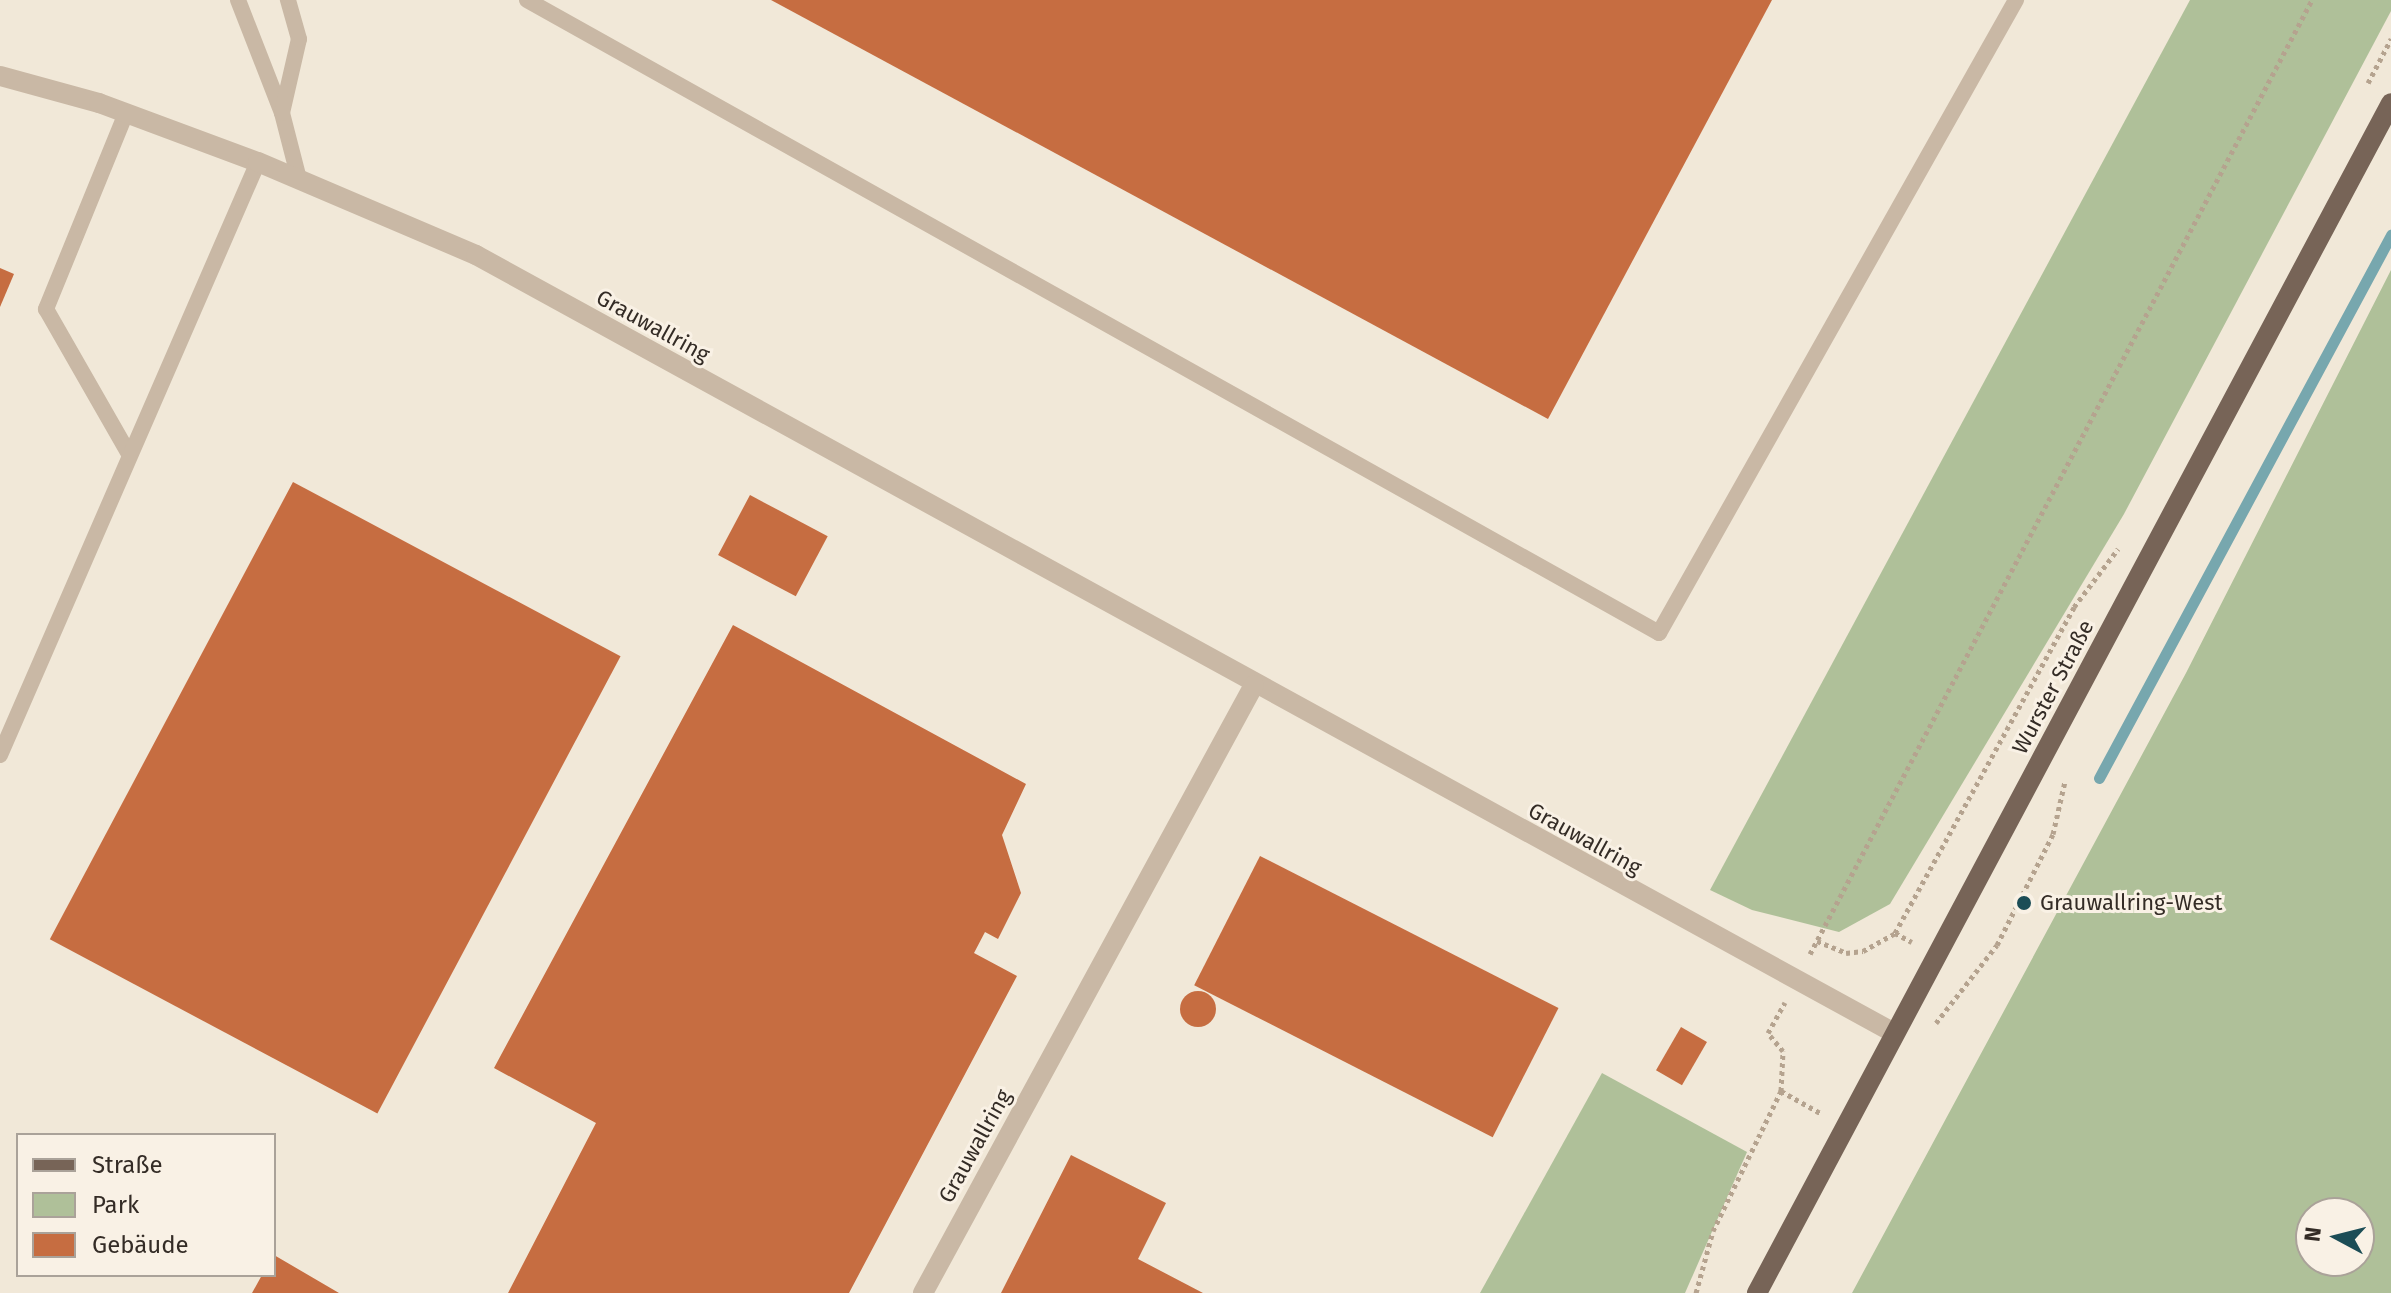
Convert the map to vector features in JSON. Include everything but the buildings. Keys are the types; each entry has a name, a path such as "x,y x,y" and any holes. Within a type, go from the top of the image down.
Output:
{"main road":[{"name":"Wurster Straße","path":"1757,1293 2391,103"}],"street":[{"name":"Grauwallring","path":"0,76 126,113 258,162 476,255 1254,685 1894,1033"},
{"name":"Grauwallring","path":"923,1293 1254,685"}],"lane":[{"path":"238,0 282,113 299,179"},
{"path":"282,113 299,39 288,0"},
{"path":"527,0 1659,633 2016,0"},
{"path":"126,113 46,309 129,454"},
{"path":"0,755 258,162"}],"path":[{"path":"1696,1293 1713,1231 1781,1091 1783,1051 1768,1033 2312,0"},
{"path":"2362,95 2391,39"},
{"path":"1817,941 1846,953 1863,951 1895,933 2074,607 2127,537"},
{"path":"1929,1033 1997,945 2053,834 2067,773"}],"green space":[{"path":"2190,0 2391,0 2391,11 2124,514 1890,904 1839,932 1752,910 1710,890"},
{"path":"2391,270 2391,1293 1852,1293 2186,673"},
{"path":"1602,1073 1747,1152 1685,1293 1480,1293"}],"waterway":[{"path":"2099,778 2391,235"}],"place":[{"name":"Grauwallring-West","path":"2024,903"}]}
